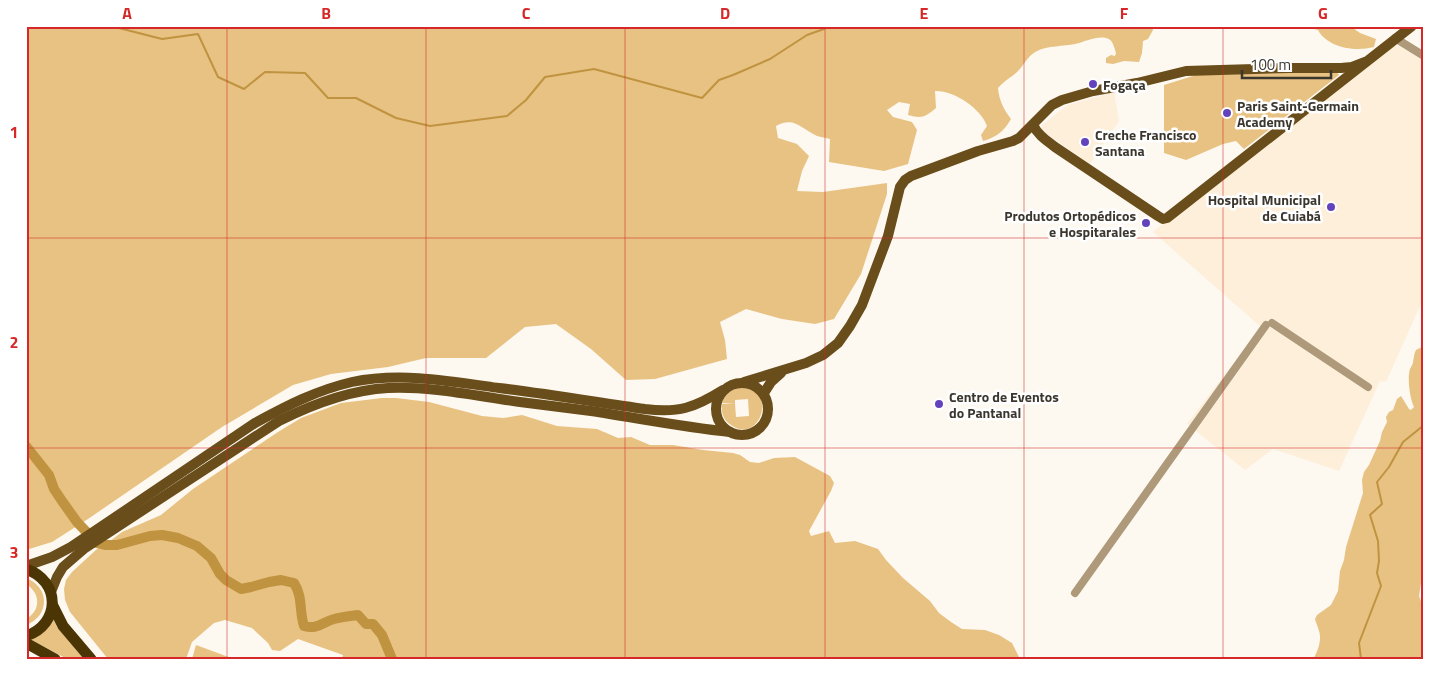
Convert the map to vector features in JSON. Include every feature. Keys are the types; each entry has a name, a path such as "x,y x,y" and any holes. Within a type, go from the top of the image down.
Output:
{"highway":[{"path":"26,568 40,575 49,586 53,606 63,626 91,659"},
{"path":"26,636 34,633 47,622 53,606"},
{"path":"26,643 55,659"}],"main road":[{"path":"1032,125 1043,139 1163,219 1172,215 1343,73 1365,62 1412,26"},
{"path":"51,592 63,567 83,545 263,419 295,401 352,382 382,378 416,378 468,383 645,409 668,411 692,407 734,384 806,363 823,355 838,343 862,305 888,236 900,187 905,180 926,170 978,151 1013,141 1019,138 1052,106 1062,100 1092,91 1137,83 1176,73 1224,69 1343,73"},
{"path":"1019,138 1043,139"},
{"path":"764,393 771,382 785,370"},
{"path":"106,528 280,421 301,410 358,392 387,388 415,388 464,393 741,435 757,431 764,424 768,416 769,407 764,393 756,386 744,382"},
{"path":"723,390 717,401 716,413 721,424 730,432"},
{"path":"26,568 61,552 83,545"}],"street":[{"path":"1395,38 1424,56"},
{"path":"1075,593 1269,324 1368,387"}],"shaded area":[{"path":"26,26 1151,26 1153,30 1148,39 1143,41 1139,62 1106,63 1106,58 1111,55 1115,56 1116,53 1113,44 1106,38 1094,38 1075,44 1046,48 1033,53 1016,73 998,88 1002,105 1011,119 1000,133 983,141 981,135 987,126 984,119 973,107 958,97 942,91 935,91 936,108 920,117 908,115 910,104 899,102 887,110 893,117 912,122 917,130 908,164 884,171 829,162 830,139 817,136 793,123 788,122 776,126 778,138 797,144 809,156 802,171 797,191 823,192 887,183 887,194 861,274 834,319 815,324 782,319 746,309 720,322 725,340 727,359 655,379 626,380 591,349 556,324 525,327 486,358 426,358 388,367 331,374 293,385 222,427 52,542 26,550"},
{"path":"1303,26 1350,26 1360,33 1376,39 1374,47 1351,49 1335,45 1322,36 1318,30"},
{"path":"1400,46 1424,61 1424,297 1386,382 1380,381 1339,471 1273,449 1245,470 1187,424 1261,327 1153,232 1388,47"},
{"name":"Paris Saint-Germain Academy","path":"1337,72 1339,75 1244,149 1236,141 1223,144 1186,160 1164,153 1164,85 1196,75"},
{"path":"1114,92 1119,121 1090,164 1041,130 1042,125 1068,105"},
{"path":"1424,346 1424,557 1419,596 1424,609 1424,659 1313,659 1320,642 1315,619 1317,615 1331,605 1338,591 1340,571 1346,547 1363,493 1362,480 1364,472 1380,441 1387,422 1386,417 1393,410 1397,399 1401,396 1409,409 1411,410 1414,407 1409,388 1409,373 1416,350"},
{"path":"739,388 752,390 759,396 762,404 761,414 757,422 750,428 741,429 731,425 723,416 722,404 735,403 722,403 728,393","holes":["748,399 749,416 736,417 735,400"]},
{"path":"382,398 429,402 482,416 503,418 522,415 557,426 597,429 618,438 631,437 650,445 673,445 733,453 740,455 750,462 759,463 774,458 795,457 830,476 834,483 809,531 811,536 829,531 835,543 855,541 878,549 903,578 930,601 939,613 962,629 985,630 999,635 1012,643 1020,659 342,659 343,655 298,639 280,651 272,650 268,643 252,628 225,620 214,623 192,642 186,659 108,659 70,612 65,600 64,589 66,580 72,572 97,549 122,532 161,515 193,489 301,418 341,403"},
{"path":"26,578 40,588 44,602 40,615 26,625 26,619 31,616 37,607 37,597 26,584"},
{"path":"53,618 57,627 84,659 67,659 28,638"},
{"path":"196,645 234,659 192,659"}],"waterway":[{"path":"118,26 119,28 162,39 198,34 218,77 244,89 265,72 305,73 328,98 356,98 396,118 430,126 507,116 526,100 545,77 594,69 702,98 719,80 770,59 807,35 829,26"},
{"path":"1361,659 1359,643 1381,586 1377,573 1379,561 1378,541 1370,515 1382,504 1377,482 1389,467 1403,442 1424,425"},
{"path":"26,446 49,475 54,489 77,522 97,543 117,545 150,536 162,535 178,538 197,546 211,558 220,574 226,580 241,589 281,580 294,583 299,594 304,626 313,627 330,620 358,615 366,624 373,624 382,635 392,659"}],"place":[{"name":"Fogaça","path":"1093,84"},
{"name":"Paris Saint-Germain Academy","path":"1227,113"},
{"name":"Creche Francisco Santana","path":"1085,142"},
{"name":"Hospital Municipal de Cuiabá","path":"1331,207"},
{"name":"Produtos Ortopédicos e Hospitarales","path":"1146,223"},
{"name":"Centro de Eventos do Pantanal","path":"939,404"}]}
